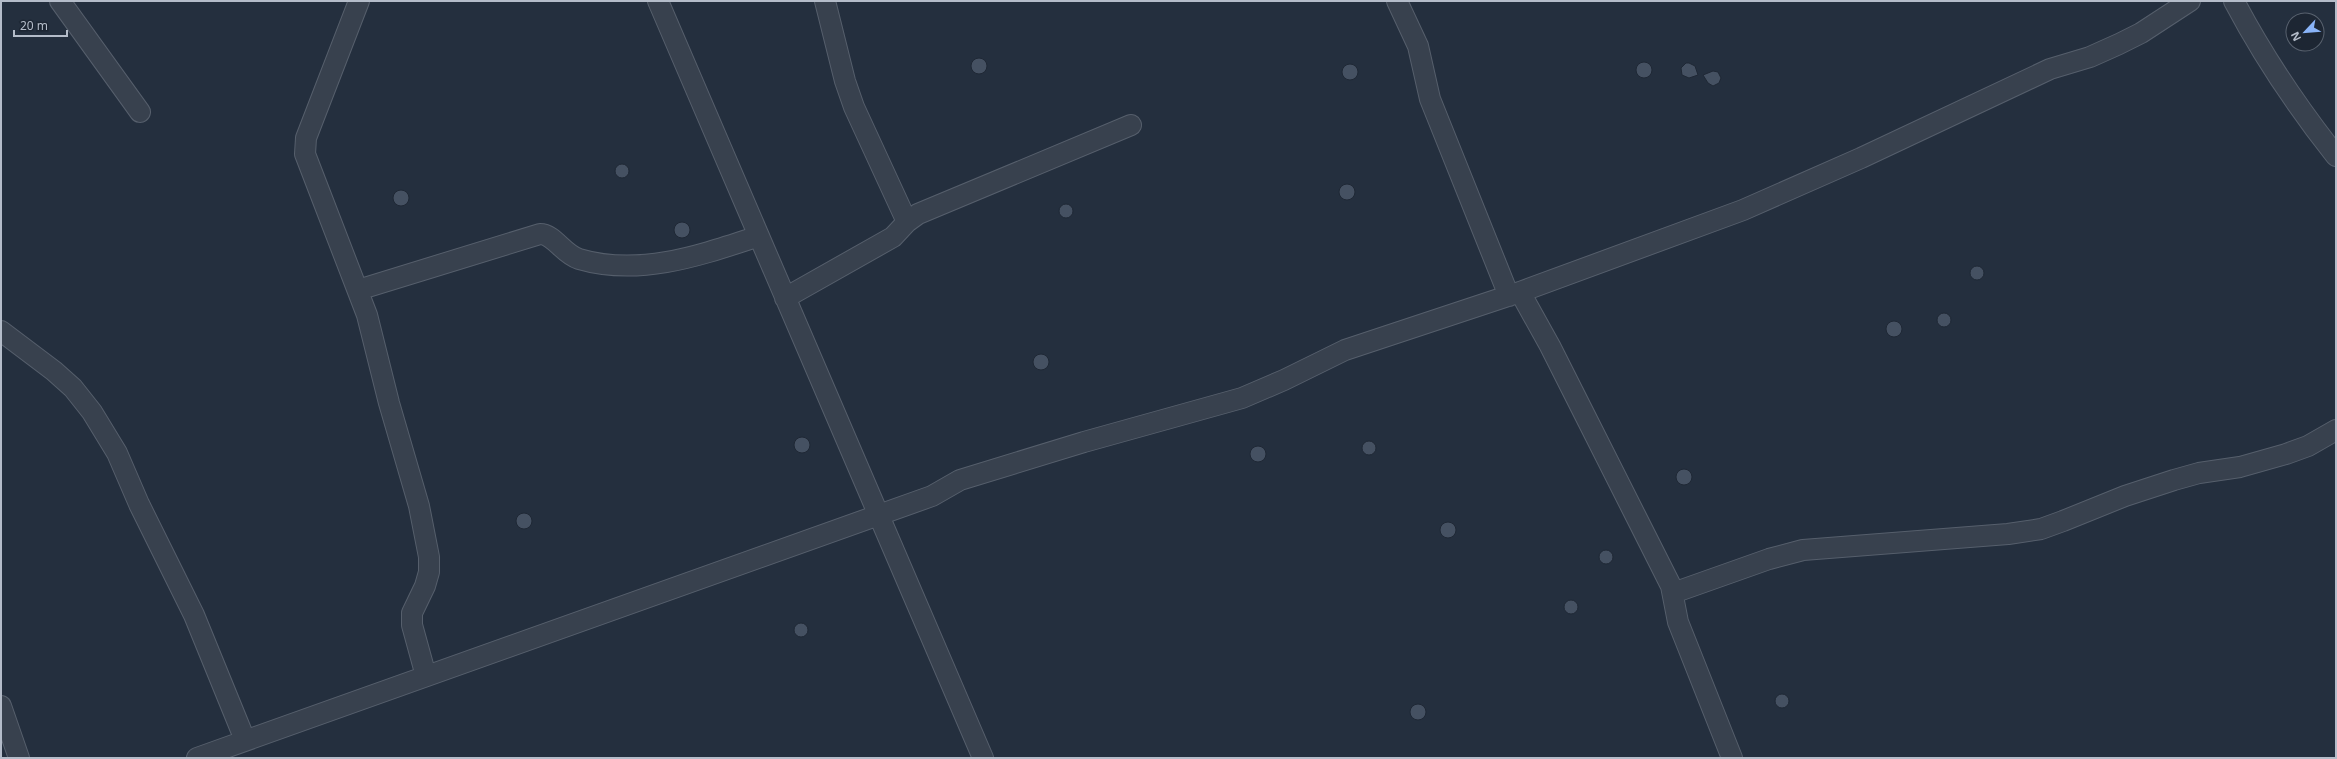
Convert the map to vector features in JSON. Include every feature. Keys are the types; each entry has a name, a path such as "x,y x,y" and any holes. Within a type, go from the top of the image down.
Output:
{"street":[{"path":"60,1 140,112"},
{"path":"359,1 306,138 305,154 367,316 389,403 419,506 429,556 425,586 412,613 412,626 426,676"},
{"path":"658,1 983,758"},
{"path":"825,1 845,81 854,107 907,222"},
{"path":"1397,1 1418,46 1430,99 1515,294 1550,346 1673,594 1678,622 1732,758"},
{"path":"197,758 877,514 932,496 960,480 1129,428 1242,398 1284,380 1345,350 1515,294 1750,207 1862,158 2043,72 2090,57 2119,44 2141,33 2190,1"},
{"path":"2234,1 2266,57 2302,110 2336,156"},
{"path":"785,298 893,237 907,222 918,214 1131,125"},
{"path":"358,290 540,234 550,236 571,256 616,266 660,264 694,257 759,236"},
{"path":"1,331 54,371 73,388 92,412 117,453 140,504 194,614 245,740"},
{"path":"1673,594 1769,559 1803,550 2008,534 2041,529 2174,480 2199,473 2240,467 2286,454 2308,446 2336,430"},
{"path":"1,706 19,758"}],"building":[{"path":"979,58 986,63 987,66 982,73 979,74 972,69 971,66 976,59"},
{"path":"1644,62 1651,67 1652,70 1647,77 1644,78 1637,73 1636,70 1641,63"},
{"path":"1686,63 1695,66 1698,75 1689,78 1682,75 1681,68"},
{"path":"1350,64 1357,69 1358,72 1353,79 1350,80 1343,75 1342,72 1347,65"},
{"path":"1713,71 1718,72 1721,78 1719,83 1713,86 1708,83 1703,75"},
{"path":"619,164 625,164 629,168 629,174 625,178 619,178 615,174 615,168"},
{"path":"1347,184 1354,189 1355,192 1350,199 1347,200 1340,195 1339,192 1344,185"},
{"path":"401,190 408,195 409,198 404,205 401,206 394,201 393,198 398,191"},
{"path":"1063,204 1069,204 1073,208 1073,214 1069,218 1063,218 1059,214 1059,208"},
{"path":"682,222 689,227 690,230 685,237 682,238 675,233 674,230 679,223"},
{"path":"1974,266 1980,266 1984,270 1984,276 1980,280 1974,280 1970,276 1970,270"},
{"path":"1941,313 1947,313 1951,317 1951,323 1947,327 1941,327 1937,323 1937,317"},
{"path":"1894,321 1901,326 1902,329 1897,336 1894,337 1887,332 1886,329 1891,322"},
{"path":"1041,354 1048,359 1049,362 1044,369 1041,370 1034,365 1033,362 1038,355"},
{"path":"802,437 809,442 810,445 805,452 802,453 795,448 794,445 799,438"},
{"path":"1366,441 1372,441 1376,445 1376,451 1372,455 1366,455 1362,451 1362,445"},
{"path":"1258,446 1265,451 1266,454 1261,461 1258,462 1251,457 1250,454 1255,447"},
{"path":"1684,469 1691,474 1692,477 1687,484 1684,485 1677,480 1676,477 1681,470"},
{"path":"524,513 531,518 532,521 527,528 524,529 517,524 516,521 521,514"},
{"path":"1448,522 1455,527 1456,530 1451,537 1448,538 1441,533 1440,530 1445,523"},
{"path":"1603,550 1609,550 1613,554 1613,560 1609,564 1603,564 1599,560 1599,554"},
{"path":"1568,600 1574,600 1578,604 1578,610 1574,614 1568,614 1564,610 1564,604"},
{"path":"798,623 804,623 808,627 808,633 804,637 798,637 794,633 794,627"},
{"path":"1779,694 1785,694 1789,698 1789,704 1785,708 1779,708 1775,704 1775,698"},
{"path":"1418,704 1425,709 1426,712 1421,719 1418,720 1411,715 1410,712 1415,705"}]}
